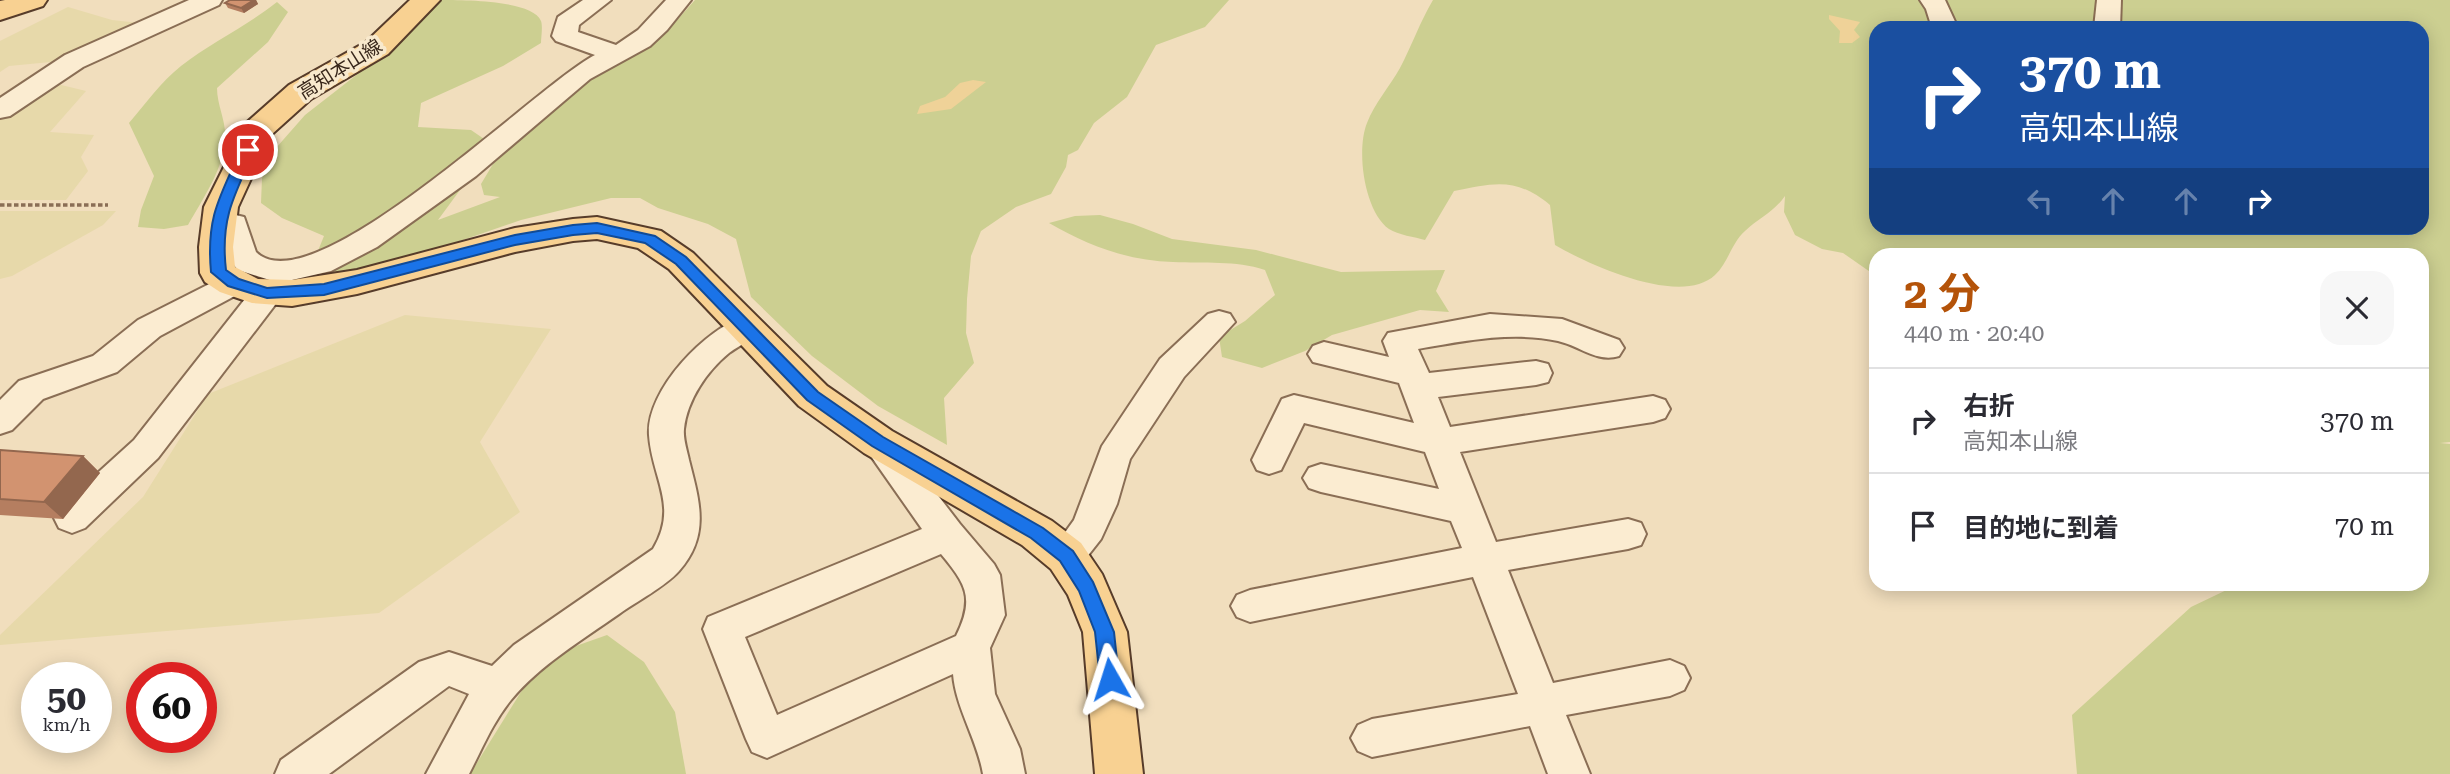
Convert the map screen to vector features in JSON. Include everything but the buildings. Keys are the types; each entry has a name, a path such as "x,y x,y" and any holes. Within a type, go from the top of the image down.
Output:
{"main road":[{"path":"0,11 33,0"},
{"name":"高知本山線","path":"250,288 218,272 216,247 221,207 257,130 300,92 390,37 426,0"},
{"path":"250,288 324,289 515,240 597,228 649,239 681,261 813,396 878,442 1037,533 1066,556 1087,587 1104,632 1119,774"}],"street":[{"path":"0,110 74,61 210,0"},
{"path":"599,0 567,23 565,36 617,54"},
{"path":"219,221 234,223 240,250 249,263 263,270 299,270 324,264 394,223 509,136 575,78 636,44 679,0"},
{"path":"1932,0 1938,7 1943,21"},
{"path":"2109,0 2109,21"},
{"path":"0,421 31,390 104,364 149,328 250,288"},
{"path":"72,519 146,449 250,288"},
{"path":"1066,556 1088,529 1114,456 1172,368 1219,322"},
{"path":"1569,774 1399,341 1490,325 1562,330 1608,348"},
{"path":"447,774 484,705 498,686 528,657 666,561 685,525 666,433 672,408 690,376 715,348 746,327"},
{"path":"1324,354 1416,381 1536,373"},
{"path":"1269,460 1294,408 1439,442 1653,409"},
{"path":"878,442 947,535 981,575 986,615 970,648 975,694 999,749 1004,774"},
{"path":"1321,478 1464,509"},
{"path":"1250,606 1484,559 1628,534"},
{"path":"947,535 722,629 767,739 970,648"},
{"path":"296,774 433,674 449,669 498,686"},
{"path":"1372,738 1518,712 1564,697 1670,678"}],"path":[{"path":"0,205 107,205"}],"shaded area":[{"path":"68,7 112,20 139,23 61,61 9,66 0,72 0,41"},
{"path":"49,82 86,91 50,132 94,135 81,157 88,171 66,200 0,200 0,115"},
{"path":"0,211 116,211 103,225 12,276 0,279"},
{"path":"405,315 551,329 480,442 520,512 379,613 0,645 0,635 143,497 208,394"}],"green space":[{"path":"439,0 512,5 535,14 541,21 542,29 541,43 503,66 421,103 418,127 471,130 487,141 485,162 438,220 500,197 484,195 481,184 493,164 543,120 563,95 662,37 695,0 1229,0 1205,27 1156,45 1127,97 1094,123 1078,150 1068,155 1066,167 1051,194 1016,207 981,231 971,256 967,299 966,333 974,363 944,398 947,445 878,406 812,356 751,297 736,239 708,224 658,208 640,198 611,198 521,220 344,278 311,268 324,236 282,218 261,203 262,178 276,148 305,115 400,41"},
{"path":"1433,0 2450,0 2450,442 2440,443 2450,444 2450,774 2077,774 2072,715 2191,607 2224,591 2429,591 2429,248 1869,248 1869,271 1843,253 1822,249 1795,235 1784,212 1785,196 1741,236 1715,275 1700,284 1680,287 1658,285 1612,272 1555,245 1550,205 1538,196 1515,186 1505,184 1454,191 1425,240 1389,229 1373,209 1368,195 1362,148 1370,116 1400,68"},
{"path":"277,2 288,12 268,42 217,88 225,127 223,152 211,184 188,225 164,229 138,227 141,210 154,176 129,123 181,66"},
{"path":"1100,215 1172,239 1256,250 1341,272 1445,270 1436,291 1449,312 1420,310 1332,335 1305,351 1262,368 1222,357 1219,337 1245,321 1275,295 1265,270 1231,264 1140,259 1093,245 1049,223 1075,216"},
{"path":"607,635 644,662 675,712 686,774 470,774 542,658"}],"sand":[{"path":"1829,15 1860,22 1854,30 1860,37 1852,43 1839,43 1840,31 1829,19"},
{"path":"973,80 986,82 951,109 917,114 920,106 945,97 960,83"}],"route":[{"path":"248,150 221,207 216,247 218,272 233,283 252,290 292,293 324,289 515,240 573,230 597,228 649,239 681,261 813,396 878,442 1037,533 1066,556 1087,587 1104,632 1110,679"}]}
